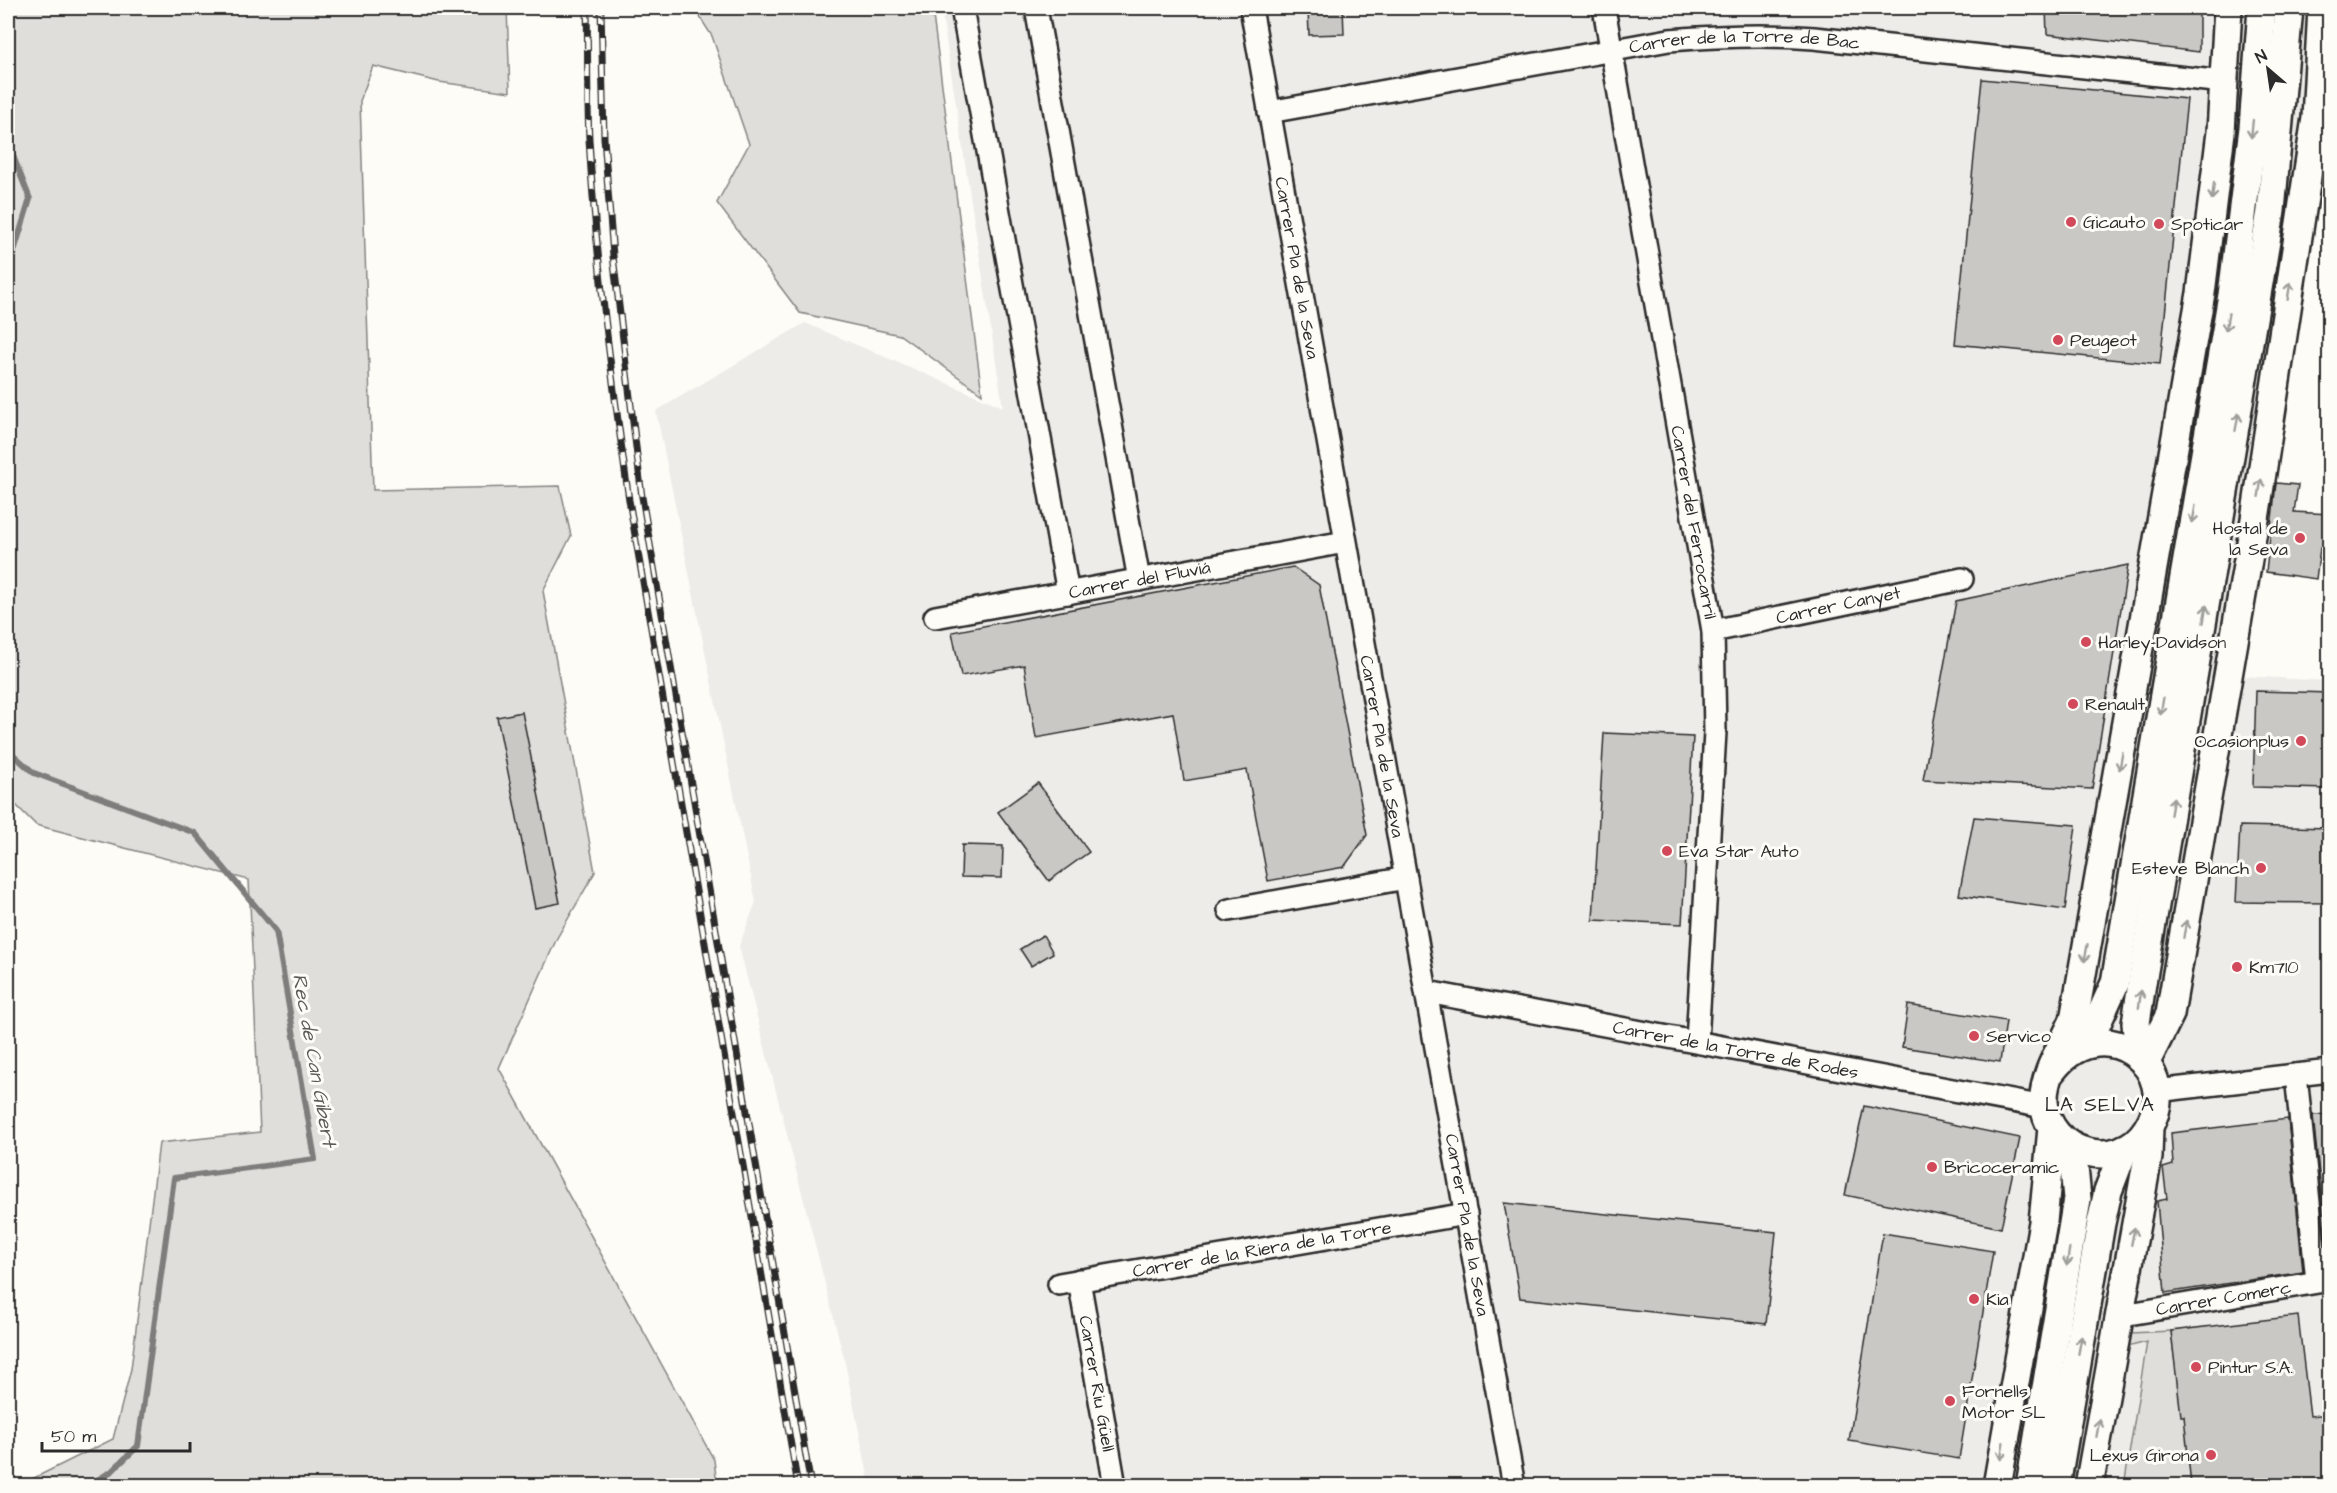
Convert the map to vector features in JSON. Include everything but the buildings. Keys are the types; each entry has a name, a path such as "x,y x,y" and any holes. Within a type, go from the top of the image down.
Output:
{"main road":[{"path":"2030,1485 2077,1199 2074,1167 2052,1124 2045,1089 2050,1072 2074,1020 2112,815 2201,293 2221,132 2228,8"},
{"path":"2088,1043 2115,983 2232,295 2253,128 2262,8"},
{"path":"2052,1124 2069,1145 2090,1154 2102,1155 2124,1149 2138,1140 2149,1127 2156,1110 2156,1091 2142,1060 2136,1023 2271,211 2289,8"},
{"path":"2142,1060 2170,1014 2255,519 2316,118 2322,8"},
{"path":"2050,1072 2060,1059 2073,1049 2088,1043 2115,1044 2142,1060"},
{"path":"1997,1485 2043,1222 2052,1124"},
{"path":"2088,1485 2117,1316 2148,1157 2149,1127"},
{"path":"2056,1485 2101,1223 2108,1191 2124,1149"}],"street":[{"path":"962,8 1068,593"},
{"path":"1036,8 1138,580"},
{"name":"Carrer Pla de la Seva","path":"1251,8 1514,1485"},
{"name":"Carrer del Ferrocarril","path":"1604,8 1713,631 1715,732 1697,1042"},
{"name":"Carrer de la Torre de Bac","path":"1269,111 1669,40 1767,34 2224,82"},
{"name":"Carrer del Fluviá","path":"935,617 1345,543"},
{"name":"Carrer Canyet","path":"1713,631 1962,579"},
{"path":"1229,910 1406,878"},
{"name":"Carrer de la Torre de Rodes","path":"1426,992 1697,1042 2052,1124"},
{"path":"2156,1091 2330,1071"},
{"path":"2296,1075 2323,1281"},
{"name":"Carrer de la Riera de la Torre","path":"1069,1282 1466,1214"},
{"name":"Carrer Comerç","path":"2117,1316 2323,1281"},
{"name":"Carrer Riu Güell","path":"1069,1282 1114,1485"}],"shaded area":[{"path":"8,8 507,8 510,92 439,82 373,66 360,101 373,490 560,486 571,536 543,591 595,872 557,938 499,1068 714,1460 717,1485 20,1485 113,1439 131,1369 159,1143 260,1132 249,880 36,825 8,797"},
{"path":"694,8 932,8 982,394 900,335 800,313 717,203 749,144 712,36"},
{"path":"941,8 2329,8 2329,120 2241,676 2329,681 2329,1485 870,1485 844,1358 739,946 756,902 656,411 805,323 1003,407"},
{"path":"2171,1331 2181,1412 2185,1416 2191,1485 2124,1486 2147,1342 2127,1347 2130,1333"}],"waterway":[{"name":"Rec de Can Gibert","path":"8,143 30,199 8,271"},
{"name":"Rec de Can Gibert","path":"8,750 34,773 195,833 276,931 315,1159 174,1178 138,1446 112,1471 87,1486"}],"railway":[{"path":"587,8 589,139 596,230 629,500 798,1486"},
{"path":"601,8 604,138 613,256 642,497 811,1486"}],"place":[{"name":"Gicauto","path":"2071,222"},
{"name":"Spoticar","path":"2159,224"},
{"name":"Peugeot","path":"2058,340"},
{"name":"Hostal de la Seva","path":"2300,538"},
{"name":"Harley-Davidson","path":"2086,642"},
{"name":"Renault","path":"2073,704"},
{"name":"Ocasionplus","path":"2301,741"},
{"name":"Eva Star Auto","path":"1667,851"},
{"name":"Esteve Blanch","path":"2261,868"},
{"name":"Km710","path":"2237,967"},
{"name":"Servico","path":"1974,1036"},
{"name":"Bricoceramic","path":"1932,1167"},
{"name":"Kia","path":"1974,1299"},
{"name":"Pintur S.A.","path":"2196,1367"},
{"name":"Fornells Motor SL","path":"1950,1401"},
{"name":"Lexus Girona","path":"2211,1455"}],"district":[{"name":"LA SELVA","path":"2100,1104"}]}
